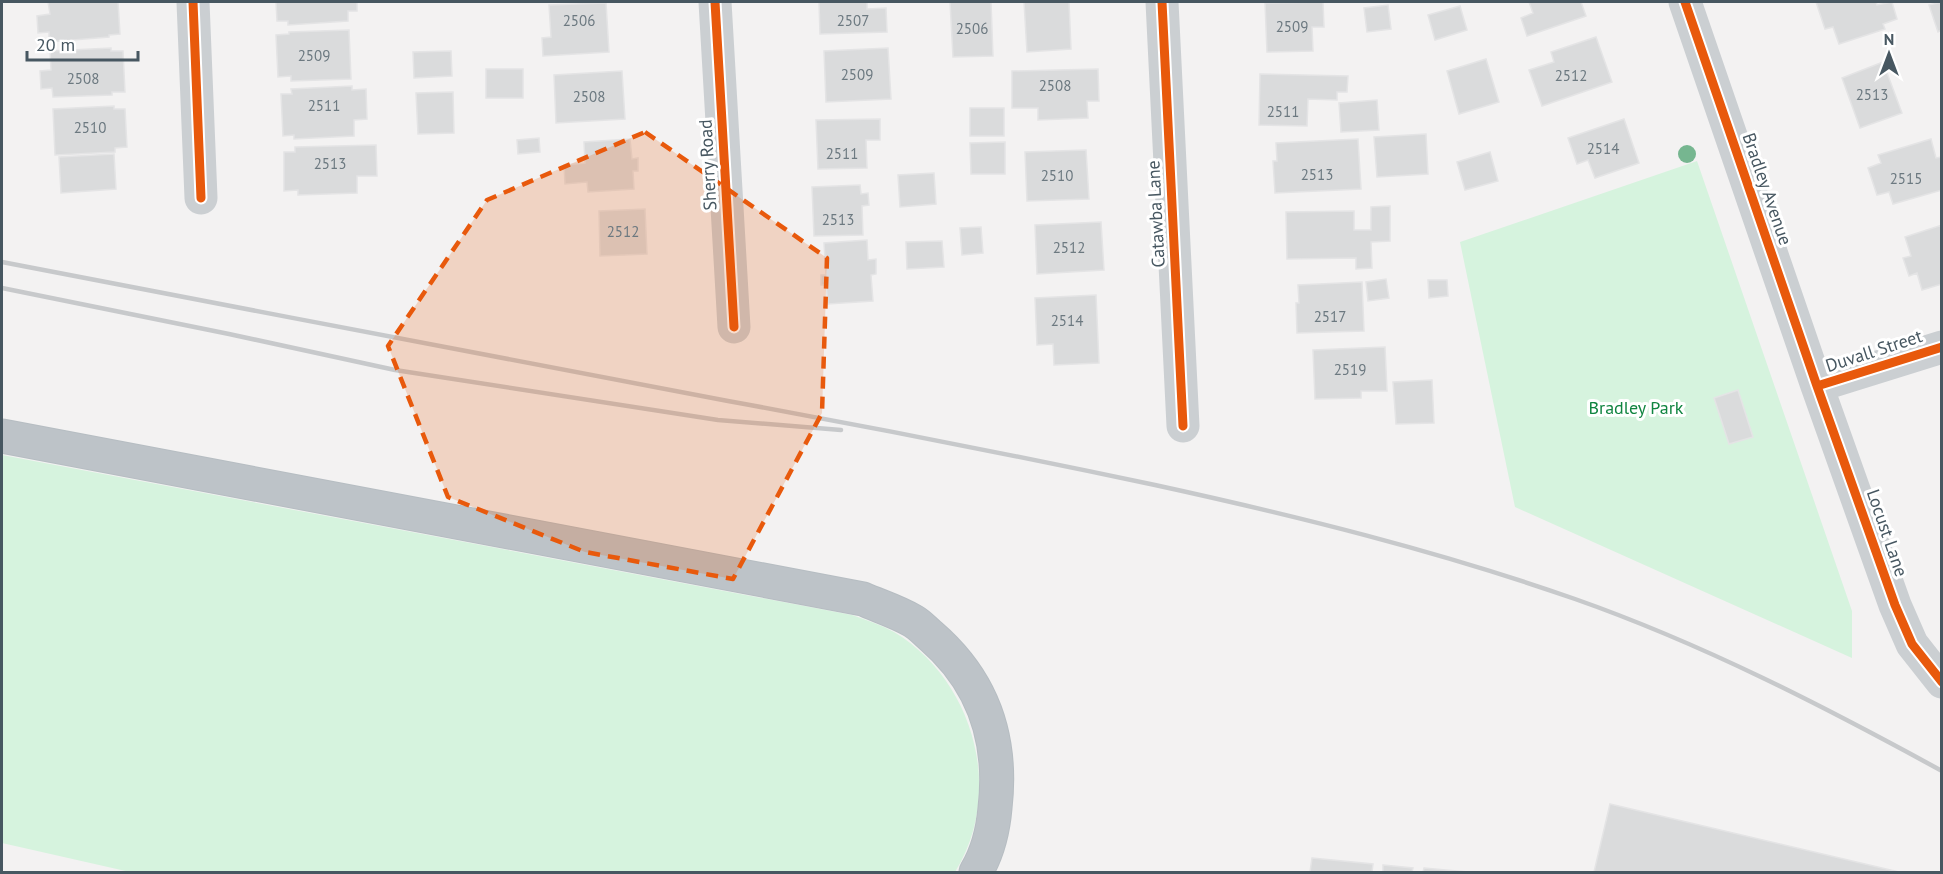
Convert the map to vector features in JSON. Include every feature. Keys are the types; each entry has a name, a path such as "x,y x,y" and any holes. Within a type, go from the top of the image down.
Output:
{"highway":[{"path":"2,436 863,599 914,621 944,648 968,676 984,706 994,738 998,784 993,831 984,860 976,873"}],"street":[{"path":"193,2 201,198"},
{"name":"Sherry Road","path":"715,2 734,327"},
{"name":"Catawba Lane","path":"1161,2 1183,426"},
{"name":"Bradley Avenue","path":"1685,2 1817,387"},
{"name":"Duvall Street","path":"1817,387 1941,347"},
{"name":"Locust Lane","path":"1817,387 1894,605 1912,645 1941,682"}],"highlighted area":[{"path":"645,132 827,258 822,413 733,579 585,552 448,497 388,346 487,200"}],"green space":[{"name":"Bradley Park","path":"1697,161 1852,611 1852,658 1515,507 1460,242"},
{"path":"2,455 852,615 879,625 894,632 922,653 944,678 962,708 973,740 979,774 978,808 970,841 955,872 130,872 2,843"}],"building":[{"path":"48,2 118,2 120,34 49,42 49,32 38,33 37,16 50,14"},
{"path":"276,2 357,2 357,11 348,11 348,21 288,25 288,21 277,21"},
{"path":"819,2 867,2 867,9 886,8 887,32 820,34"},
{"path":"950,2 991,2 993,56 953,57"},
{"path":"1024,2 1069,2 1071,49 1027,52"},
{"path":"1323,2 1324,27 1312,27 1313,51 1267,52 1265,3"},
{"path":"1529,2 1581,2 1586,16 1527,36 1521,18 1533,13"},
{"path":"1816,2 1876,2 1877,5 1892,2 1897,19 1883,24 1885,29 1839,44 1833,27 1825,29"},
{"path":"1942,2 1942,30 1938,32 1929,5"},
{"path":"606,3 609,52 543,56 542,38 551,37 549,5"},
{"path":"1388,5 1391,29 1367,32 1364,8"},
{"path":"1460,6 1467,30 1435,40 1428,15"},
{"path":"349,30 351,79 291,81 291,76 278,77 276,35 289,34 289,32"},
{"path":"1596,37 1612,82 1542,106 1529,70 1554,62 1551,52"},
{"path":"111,48 111,51 123,51 125,92 112,92 112,95 53,97 52,88 41,89 40,71 51,70 50,51"},
{"path":"888,48 891,99 826,102 824,51"},
{"path":"451,51 452,76 414,78 413,52"},
{"path":"1486,59 1499,102 1459,114 1447,71"},
{"path":"1883,62 1902,113 1860,128 1842,78"},
{"path":"486,69 523,69 523,98 486,98"},
{"path":"1098,69 1099,101 1087,101 1088,118 1038,120 1038,108 1012,108 1012,71"},
{"path":"622,71 625,119 556,123 554,75"},
{"path":"1260,74 1348,76 1347,92 1337,92 1337,100 1308,99 1307,126 1259,125"},
{"path":"352,86 352,90 366,89 367,119 354,120 354,136 294,139 294,135 283,136 281,94 292,94 291,89"},
{"path":"453,92 454,133 418,134 416,93"},
{"path":"1377,100 1379,130 1341,132 1339,103"},
{"path":"114,106 114,109 125,109 127,147 115,148 115,152 55,155 53,109"},
{"path":"970,108 1004,108 1004,136 970,136"},
{"path":"880,119 880,140 866,140 867,168 818,169 816,120"},
{"path":"1624,119 1639,163 1595,178 1588,160 1577,164 1568,138"},
{"path":"1426,134 1428,174 1377,177 1374,137"},
{"path":"539,138 540,152 518,154 517,140"},
{"path":"630,139 632,159 638,158 638,171 633,171 634,189 588,192 587,182 565,184 564,165 585,163 584,142"},
{"path":"1358,139 1361,189 1275,193 1273,161 1277,161 1276,143"},
{"path":"1931,139 1936,158 1942,157 1942,190 1893,204 1889,192 1877,195 1868,168 1881,163 1878,155"},
{"path":"1005,142 1005,174 971,174 970,143"},
{"path":"376,145 377,176 357,176 357,193 298,195 298,190 284,191 284,152 295,152 295,147"},
{"path":"1086,150 1089,199 1027,201 1025,152"},
{"path":"1490,152 1498,181 1465,190 1457,162"},
{"path":"114,154 116,189 61,193 59,157"},
{"path":"934,173 936,204 900,207 898,175"},
{"path":"860,185 861,194 868,193 869,205 862,206 863,235 814,236 812,187"},
{"path":"1390,206 1390,241 1371,242 1372,268 1356,269 1356,258 1287,259 1286,212 1354,211 1354,230 1371,230 1371,207"},
{"path":"645,209 647,254 600,256 599,211"},
{"path":"1101,222 1104,270 1037,274 1035,225"},
{"path":"1942,225 1942,284 1922,290 1917,273 1909,276 1903,258 1911,256 1905,237"},
{"path":"981,227 983,253 962,255 960,228"},
{"path":"867,240 868,260 876,259 876,274 871,275 873,301 828,304 826,285 821,285 821,275 826,275 824,243"},
{"path":"942,241 944,267 907,269 906,242"},
{"path":"1386,279 1389,298 1368,301 1366,282"},
{"path":"1428,280 1447,280 1448,296 1429,298"},
{"path":"1362,282 1364,331 1297,333 1298,285"},
{"path":"1096,295 1099,363 1054,365 1053,344 1037,345 1035,298"},
{"path":"1385,347 1387,391 1361,391 1361,398 1315,399 1313,350"},
{"path":"1432,380 1434,423 1396,424 1393,382"},
{"path":"1738,390 1753,437 1729,444 1714,398"},
{"path":"1610,804 1899,872 1594,872"},
{"path":"1312,858 1373,864 1372,872 1310,872"},
{"path":"1383,865 1413,868 1412,872 1383,872"},
{"path":"1424,868 1468,872 1423,872"}],"railway":[{"path":"2,262 995,452 1155,485 1314,522 1472,565 1623,617 1762,678 1942,771"},
{"path":"2,288 395,370 718,420 841,430"}],"cycle path":[{"path":"193,2 201,198"},
{"path":"715,2 734,327"},
{"path":"1162,2 1183,426"},
{"path":"1685,2 1895,605 1912,644 1942,682"},
{"path":"1817,386 1942,347"}]}
